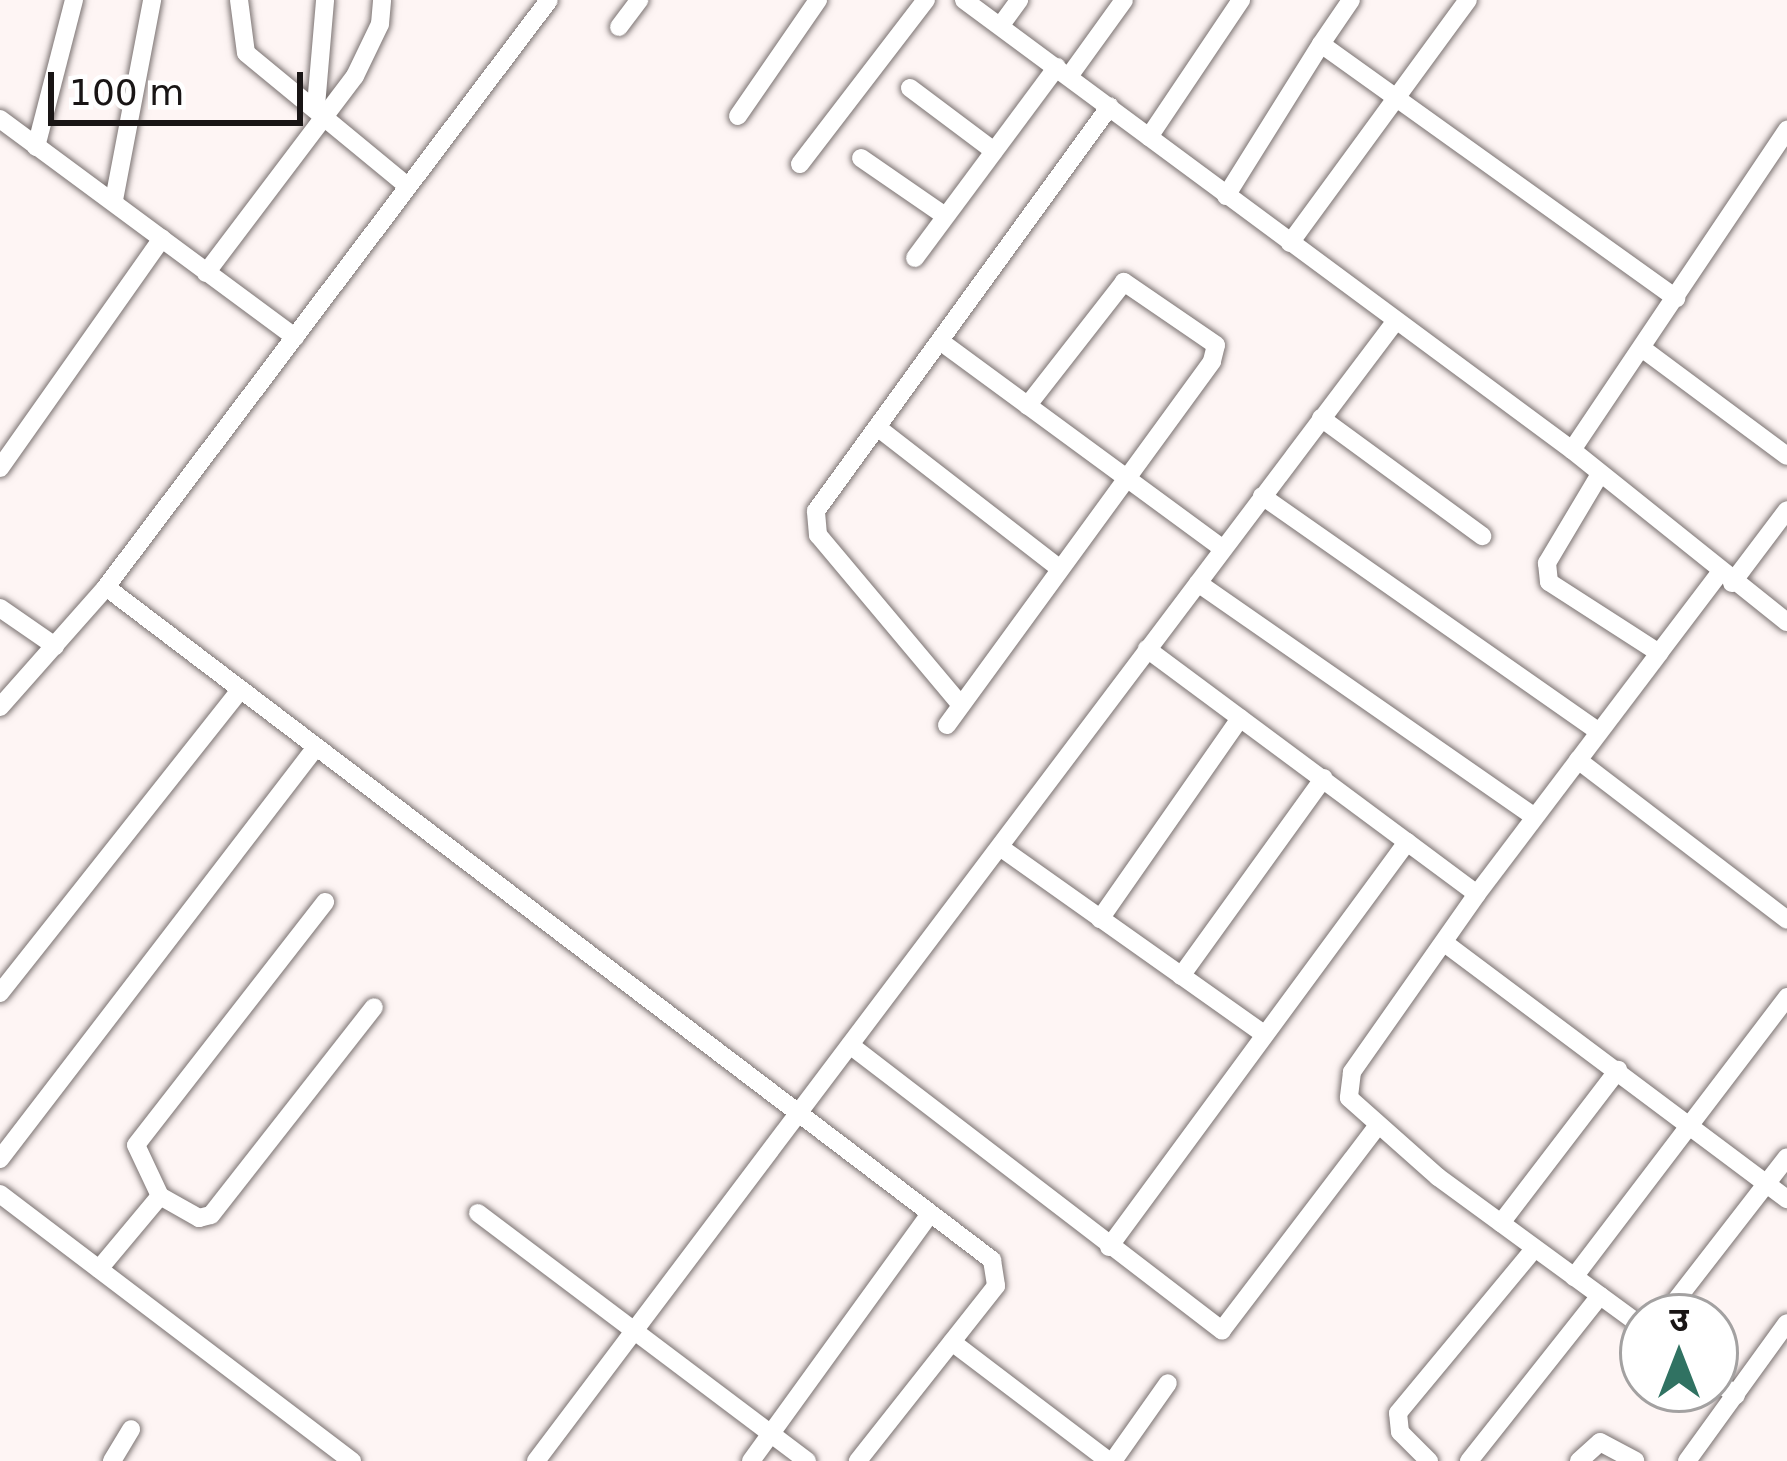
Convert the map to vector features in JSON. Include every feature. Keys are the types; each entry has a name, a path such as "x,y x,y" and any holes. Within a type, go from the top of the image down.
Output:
{"street":[{"path":"36,147 74,0"},
{"path":"113,200 152,0"},
{"path":"239,0 246,52 406,185"},
{"path":"321,110 325,0"},
{"path":"206,273 321,110 372,47 382,0"},
{"path":"0,707 106,587 549,0"},
{"path":"619,27 639,0"},
{"path":"738,116 818,0"},
{"path":"800,164 926,0"},
{"path":"964,0 1572,450 1726,578 1787,622"},
{"path":"1001,25 1019,0"},
{"path":"915,258 994,151 1124,0"},
{"path":"1149,137 1240,0"},
{"path":"1226,196 1351,0"},
{"path":"1290,243 1468,0"},
{"path":"1321,44 1676,298"},
{"path":"910,88 994,151"},
{"path":"960,704 818,535 821,501 1110,106"},
{"path":"0,119 295,337"},
{"path":"1572,450 1787,130"},
{"path":"861,158 945,217"},
{"path":"0,468 162,238"},
{"path":"946,725 1212,361 1211,337 1124,282 1027,406"},
{"path":"536,1461 796,1113 1004,850 1147,649 1395,322"},
{"path":"940,341 1222,549"},
{"path":"1643,350 1787,456"},
{"path":"1321,418 1482,536"},
{"path":"877,427 1060,568"},
{"path":"1600,474 1545,577 1659,652"},
{"path":"1262,496 1599,732"},
{"path":"1619,1310 1378,1125 1346,1085 1477,894 1659,652 1787,510"},
{"path":"1198,583 1535,817"},
{"path":"106,587 999,1269 996,1286 859,1461"},
{"path":"0,608 55,646"},
{"path":"1147,649 1477,894"},
{"path":"0,993 240,690"},
{"path":"1100,920 1240,718"},
{"path":"0,1159 316,747"},
{"path":"1578,760 1787,920"},
{"path":"1181,976 1324,778"},
{"path":"1109,1247 1407,842"},
{"path":"1004,850 1264,1034"},
{"path":"325,902 136,1145 160,1196 199,1218 211,1215 374,1007"},
{"path":"1446,944 1787,1199"},
{"path":"1574,1276 1787,997"},
{"path":"850,1045 1211,1327 1229,1328 1378,1125"},
{"path":"1501,1223 1618,1070"},
{"path":"1681,1293 1787,1157"},
{"path":"0,1194 352,1461"},
{"path":"99,1269 160,1196"},
{"path":"478,1213 631,1335 807,1461"},
{"path":"751,1461 930,1214"},
{"path":"1429,1461 1400,1432 1398,1413 1535,1248"},
{"path":"1469,1461 1600,1296"},
{"path":"1739,1391 1787,1323"},
{"path":"952,1342 1111,1461 1168,1382"},
{"path":"1688,1461 1723,1413"},
{"path":"112,1461 131,1429"},
{"path":"1579,1461 1600,1442 1635,1461"}]}
